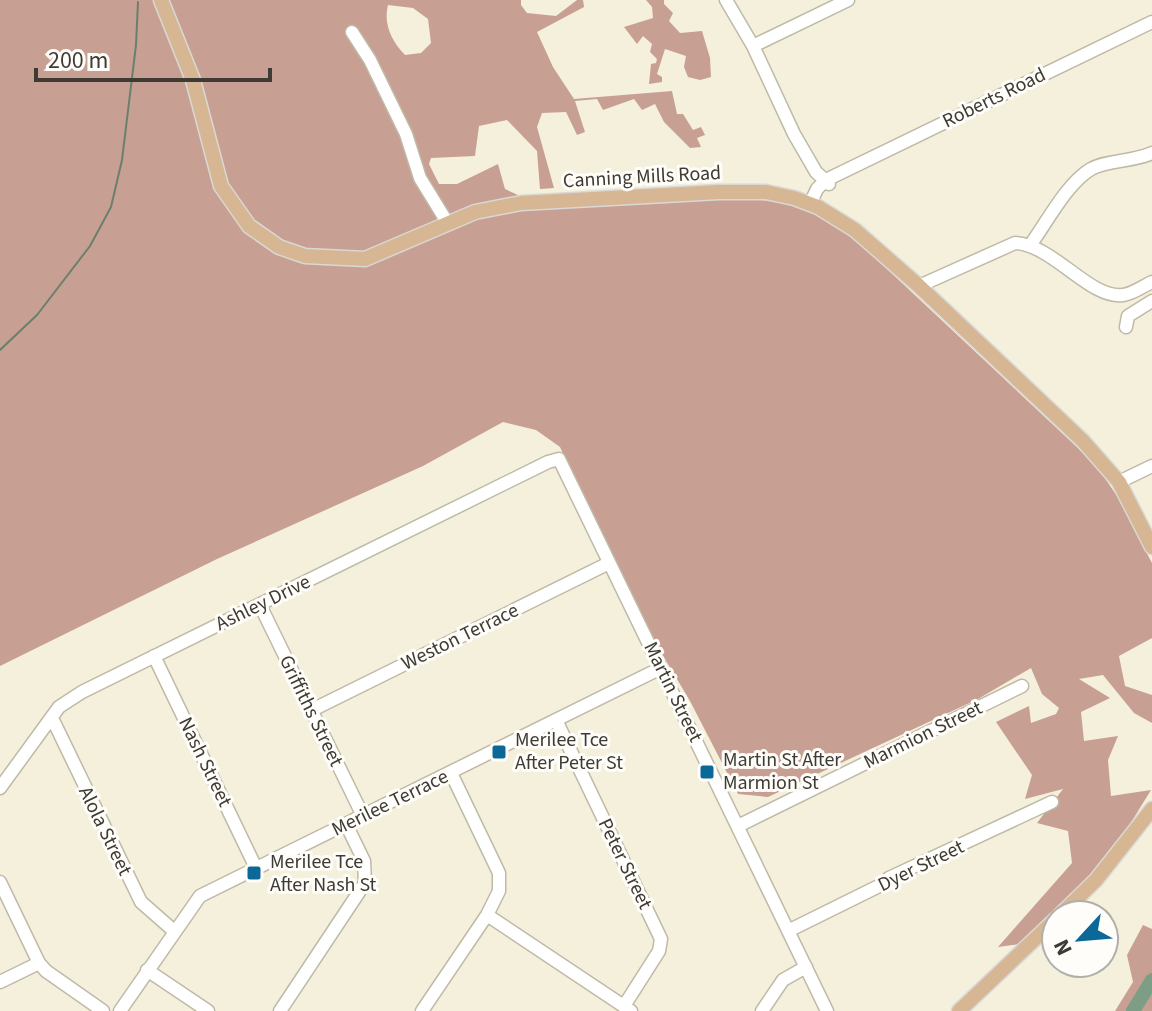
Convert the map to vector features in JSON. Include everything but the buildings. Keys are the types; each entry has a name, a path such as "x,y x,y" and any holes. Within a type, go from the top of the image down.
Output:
{"main road":[{"name":"Canning Mills Road","path":"161,0 193,80 221,186 249,226 279,247 305,256 365,259 393,249 447,222 498,206 543,201 766,192 814,205 855,230 919,286 1083,441 1119,482 1152,547"},
{"path":"1076,899 1096,880 1152,809"},
{"path":"959,1011 1040,934"}],"street":[{"path":"726,0 753,46 794,134 806,169 828,182 814,205"},
{"path":"753,46 848,0"},
{"name":"Roberts Road","path":"828,182 1152,22"},
{"path":"352,32 374,68 406,134 420,178 447,222"},
{"path":"1031,244 1075,182 1092,168 1139,160 1152,153"},
{"path":"919,286 1015,243 1031,244 1104,293 1123,295 1152,282"},
{"path":"1126,327 1128,316 1152,301"},
{"name":"Martin Street","path":"559,459 827,1011"},
{"name":"Ashley Drive","path":"0,788 59,707 82,692 559,459"},
{"path":"1119,482 1152,466"},
{"name":"Weston Terrace","path":"310,711 609,563"},
{"name":"Griffiths Street","path":"260,605 363,816"},
{"name":"Nash Street","path":"154,656 256,868"},
{"name":"Merilee Terrace","path":"120,1011 200,896 661,668"},
{"name":"Marmion Street","path":"738,826 1022,686"},
{"name":"Alola Street","path":"52,718 141,902 174,931"},
{"name":"Peter Street","path":"556,720 661,939 659,951 627,1008"},
{"path":"422,1011 487,915 499,891 499,873 451,773"},
{"name":"Dyer Street","path":"790,930 881,885 889,878 1052,802"},
{"path":"280,1011 365,883 364,861 346,824"},
{"path":"0,882 39,963 103,1011"},
{"path":"487,915 627,1008"},
{"path":"0,982 39,963"},
{"path":"762,1011 783,980 806,967"},
{"path":"147,970 208,1011"}],"shaded area":[{"path":"0,0 521,0 527,13 556,16 577,0 583,0 584,7 537,32 553,67 574,99 672,91 677,114 683,114 693,130 701,127 705,135 697,138 701,147 690,148 664,122 655,104 642,110 634,99 603,110 597,99 575,101 585,132 577,135 566,112 542,113 537,127 554,188 540,189 537,151 507,120 479,126 475,156 431,158 429,164 439,184 457,184 498,164 505,189 542,206 702,197 778,201 816,213 854,238 1096,465 1117,496 1152,563 1152,638 1119,656 1125,686 1152,695 1152,723 1134,713 1103,675 1079,679 1110,698 1081,712 1084,741 1118,736 1108,760 1111,796 1151,790 1116,847 1071,899 1040,899 1072,863 1068,831 1037,823 1063,789 1025,799 1032,775 996,722 1029,706 1031,723 1056,714 1059,708 1042,694 1031,668 978,699 768,797 738,794 690,701 625,592 560,447 536,430 503,422 423,466 217,559 0,666","holes":["388,5 413,8 428,19 431,43 421,53 405,55 390,32"]},
{"path":"646,0 664,0 673,13 669,21 680,33 702,31 710,58 711,77 700,80 688,77 684,67 686,56 665,49 657,74 662,77 662,82 649,84 651,64 656,63 657,59 650,52 652,44 643,36 637,44 624,27 653,18 652,7"},
{"path":"1040,899 1040,934 1033,942 998,947"},
{"path":"1143,925 1152,929 1152,1011 1115,1011 1133,982 1127,955"}],"waterway":[{"path":"0,350 37,315 90,246 111,207 122,160 138,2"},
{"path":"1133,1011 1152,980"}],"place":[{"name":"Merilee Tce After Peter St","path":"499,752"},
{"name":"Martin St After Marmion St","path":"707,772"},
{"name":"Merilee Tce After Nash St","path":"254,873"}]}
